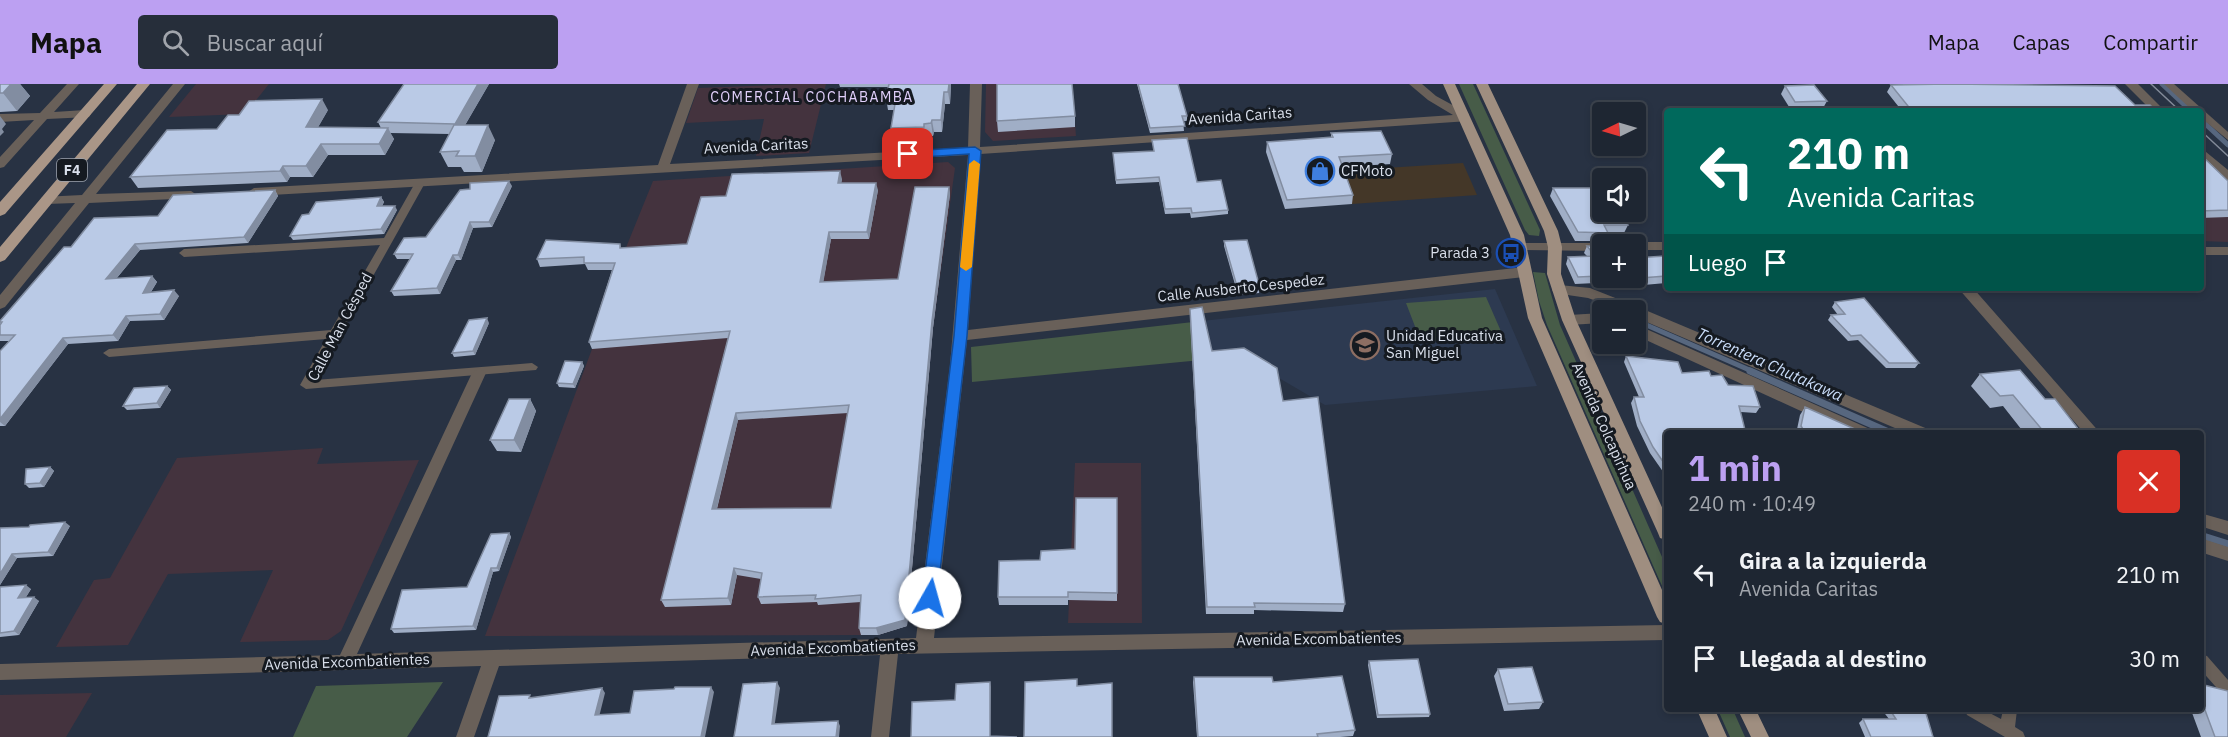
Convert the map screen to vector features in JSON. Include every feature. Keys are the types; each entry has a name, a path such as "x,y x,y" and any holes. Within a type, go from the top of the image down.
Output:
{"highway":[{"name":"F4","path":"0,211 111,84"},
{"name":"F4","path":"0,257 144,84"}],"main road":[{"name":"Avenida Colcapirhua","path":"1449,84 1521,247 1527,292 1535,318 1664,611"},
{"name":"Avenida Colcapirhua","path":"1482,84 1551,231 1555,247 1554,269 1569,320 1664,529"},
{"path":"1707,712 1718,737"},
{"path":"1748,712 1760,737"}],"street":[{"path":"0,165 73,84"},
{"path":"0,304 179,84"},
{"path":"663,168 693,84 698,84"},
{"path":"924,646 961,336 975,151 976,84"},
{"path":"1415,84 1432,98 1465,118"},
{"path":"2131,84 2156,108"},
{"path":"0,118 85,114"},
{"name":"Avenida Caritas","path":"240,192 975,151 1465,118"},
{"path":"2204,155 2228,177"},
{"path":"47,200 204,194"},
{"path":"1646,246 1664,246"},
{"path":"1521,247 1592,247"},
{"path":"2204,251 2228,251"},
{"name":"Calle Ausberto Cespedez","path":"961,336 1524,273"},
{"path":"1559,290 1590,292 1609,300"},
{"path":"1968,291 2090,430"},
{"path":"1646,316 1916,430"},
{"path":"1569,320 1592,319"},
{"path":"1646,334 1858,430"},
{"path":"345,662 479,373"},
{"path":"2204,520 2228,528"},
{"path":"2214,549 2228,567"},
{"name":"Avenida Excombatientes","path":"0,672 924,646 1664,633"},
{"path":"880,737 890,647"},
{"path":"465,737 493,658"}],"lane":[{"path":"2169,84 2197,108"},
{"path":"2204,115 2228,137"},
{"name":"Calle Man Césped","path":"420,183 306,385 532,367"},
{"path":"184,253 387,241"},
{"path":"110,353 335,334"},
{"path":"2204,662 2228,690"},
{"path":"1975,712 2012,734"},
{"path":"2010,712 2012,734"}],"shaded area":[{"path":"196,84 269,84 245,114 169,117"},
{"path":"826,84 809,153 756,156 764,119 686,123 698,88"},
{"path":"986,84 1072,84 1076,136 993,141 985,132"},
{"path":"948,162 955,168 933,328 907,626 878,635 485,636 592,349 623,255 653,181"},
{"path":"1463,163 1477,195 1352,204 1339,171"},
{"path":"2204,167 2228,189 2228,242 2204,241"},
{"name":"Unidad Educativa San Miguel","path":"1495,289 1537,386 1325,405 1243,357 1212,359 1202,321"},
{"path":"323,448 317,464 419,460 341,631 328,640 240,642 273,570 168,574 128,645 56,647 94,580 110,578 177,458"},
{"path":"1075,463 1141,463 1142,623 1068,623"},
{"path":"92,693 66,737 0,737 0,695"}],"green space":[{"path":"1459,84 1473,84 1540,230 1539,236 1529,235 1525,230"},
{"path":"1533,272 1545,273 1560,325 1664,561 1664,590 1547,325"},
{"path":"1486,297 1503,336 1421,342 1406,303"},
{"path":"1202,321 1212,359 972,382 971,347"},
{"path":"443,682 407,737 293,737 316,686"},
{"path":"1719,712 1734,712 1745,737 1730,737"}],"building":[{"path":"0,84 11,84 3,93 0,93"},
{"path":"404,84 478,84 455,124 378,122"},
{"path":"889,84 949,84 948,92 944,92 941,120 932,120 931,123 924,124 924,127 891,128 896,98 886,98"},
{"path":"997,84 1072,84 1075,116 997,121"},
{"path":"1138,84 1178,84 1187,116 1182,116 1185,126 1150,128"},
{"path":"1814,85 1827,101 1795,102 1785,86"},
{"path":"1891,85 2115,86 2135,105 2150,105 2153,108 1910,108"},
{"path":"322,99 306,127 388,128 379,144 321,144 306,166 283,166 280,171 130,177 167,130 217,129 228,115 239,115 249,101"},
{"path":"454,125 488,125 475,156 456,156 459,151 440,152"},
{"path":"1381,131 1392,154 1339,157 1353,195 1287,200 1267,142 1333,137 1331,133"},
{"path":"1187,138 1197,182 1221,180 1228,210 1192,213 1191,208 1165,209 1159,177 1116,180 1113,153 1154,151 1152,140"},
{"path":"2204,158 2228,181 2228,210 2204,211"},
{"path":"840,171 838,183 876,183 867,232 829,232 820,282 898,279 915,187 949,187 932,321 905,620 876,628 859,628 861,595 815,599 816,595 758,597 762,573 734,568 728,598 661,600 730,331 589,342 615,263 584,263 584,257 537,259 546,240 620,244 620,248 687,244 701,197 726,196 732,174","holes":["849,405 831,508 712,509 736,413"]},
{"path":"509,181 489,222 470,222 458,255 453,255 437,288 391,291 413,254 394,254 404,238 426,237 460,190 470,189 470,183"},
{"path":"1553,188 1592,188 1592,222 1626,222 1628,225 1604,225 1608,233 1578,232"},
{"path":"275,190 244,237 135,244 106,279 152,276 143,293 174,290 160,314 126,316 113,335 63,338 0,419 0,351 15,335 0,335 2,322 0,321 64,247 71,247 94,218 158,216 173,195"},
{"path":"381,197 377,206 395,206 381,229 290,236 302,215 309,214 316,202"},
{"path":"1247,240 1260,288 1238,290 1224,241"},
{"path":"1592,256 1592,276 1578,277 1568,257"},
{"path":"1664,256 1664,276 1646,278 1646,257"},
{"path":"1864,298 1919,363 1889,363 1861,335 1851,336 1831,315 1845,314 1835,302"},
{"path":"1202,307 1212,351 1244,348 1277,368 1283,401 1318,397 1345,604 1254,603 1255,607 1207,607 1190,309"},
{"path":"487,318 473,351 452,353 469,320"},
{"path":"1626,356 1678,362 1682,373 1709,371 1711,376 1722,375 1728,385 1753,386 1760,407 1739,406 1745,430 1664,430 1664,463 1640,421 1634,397 1644,397"},
{"path":"565,361 582,362 573,384 557,383"},
{"path":"2020,370 2045,399 2055,399 2079,430 2042,430 2013,395 2000,396 1980,374"},
{"path":"167,386 157,403 123,406 134,388"},
{"path":"509,399 530,399 514,440 490,440"},
{"path":"1805,407 1857,430 1804,430 1801,426"},
{"path":"50,467 40,483 25,484 26,469"},
{"path":"1076,498 1117,498 1117,593 1068,592 1068,597 998,597 999,561 1040,560 1041,551 1075,549"},
{"path":"65,522 48,552 12,554 0,574 0,528"},
{"path":"509,533 497,568 491,568 473,626 391,629 402,590 467,587 491,534"},
{"path":"26,585 18,598 34,597 14,631 0,633 0,587"},
{"path":"1418,659 1430,714 1378,715 1369,661"},
{"path":"1532,667 1543,702 1508,704 1498,669"},
{"path":"1342,676 1355,730 1317,734 1318,737 1198,737 1194,677 1272,677 1273,682"},
{"path":"1077,679 1077,686 1112,683 1112,737 1024,737 1025,682"},
{"path":"777,682 772,724 838,721 836,737 734,737 743,684"},
{"path":"990,682 990,736 1017,737 911,737 912,702 955,700 956,684"},
{"path":"2204,685 2228,691 2228,737 2215,737 2204,707"},
{"path":"675,687 711,687 701,737 488,737 499,696 530,695 529,698 602,688 595,715 630,713 634,691 674,689"},
{"path":"1891,712 1926,712 1933,737 1871,737 1863,719 1896,719"}],"waterway":[{"path":"2162,84 2188,108"},
{"path":"2204,123 2228,145"},
{"name":"Torrentera Chutakawa","path":"1646,325 1754,372"},
{"name":"Torrentera Chutakawa","path":"1750,371 1884,430"},
{"name":"Torrentera Chutakawa","path":"2204,536 2228,544"}],"tram line":[{"path":"2151,84 2177,108"},
{"path":"2204,134 2228,156"}],"slow traffic":[{"path":"966,267 974,164"}],"place":[{"name":"CFMoto","path":"1320,171"},
{"name":"Parada 3","path":"1511,253"},
{"name":"Unidad Educativa San Miguel","path":"1365,345"}],"district":[{"name":"COMERCIAL COCHABAMBA","path":"812,97"}],"route":[{"path":"908,154 975,151 961,336 930,598"}]}
